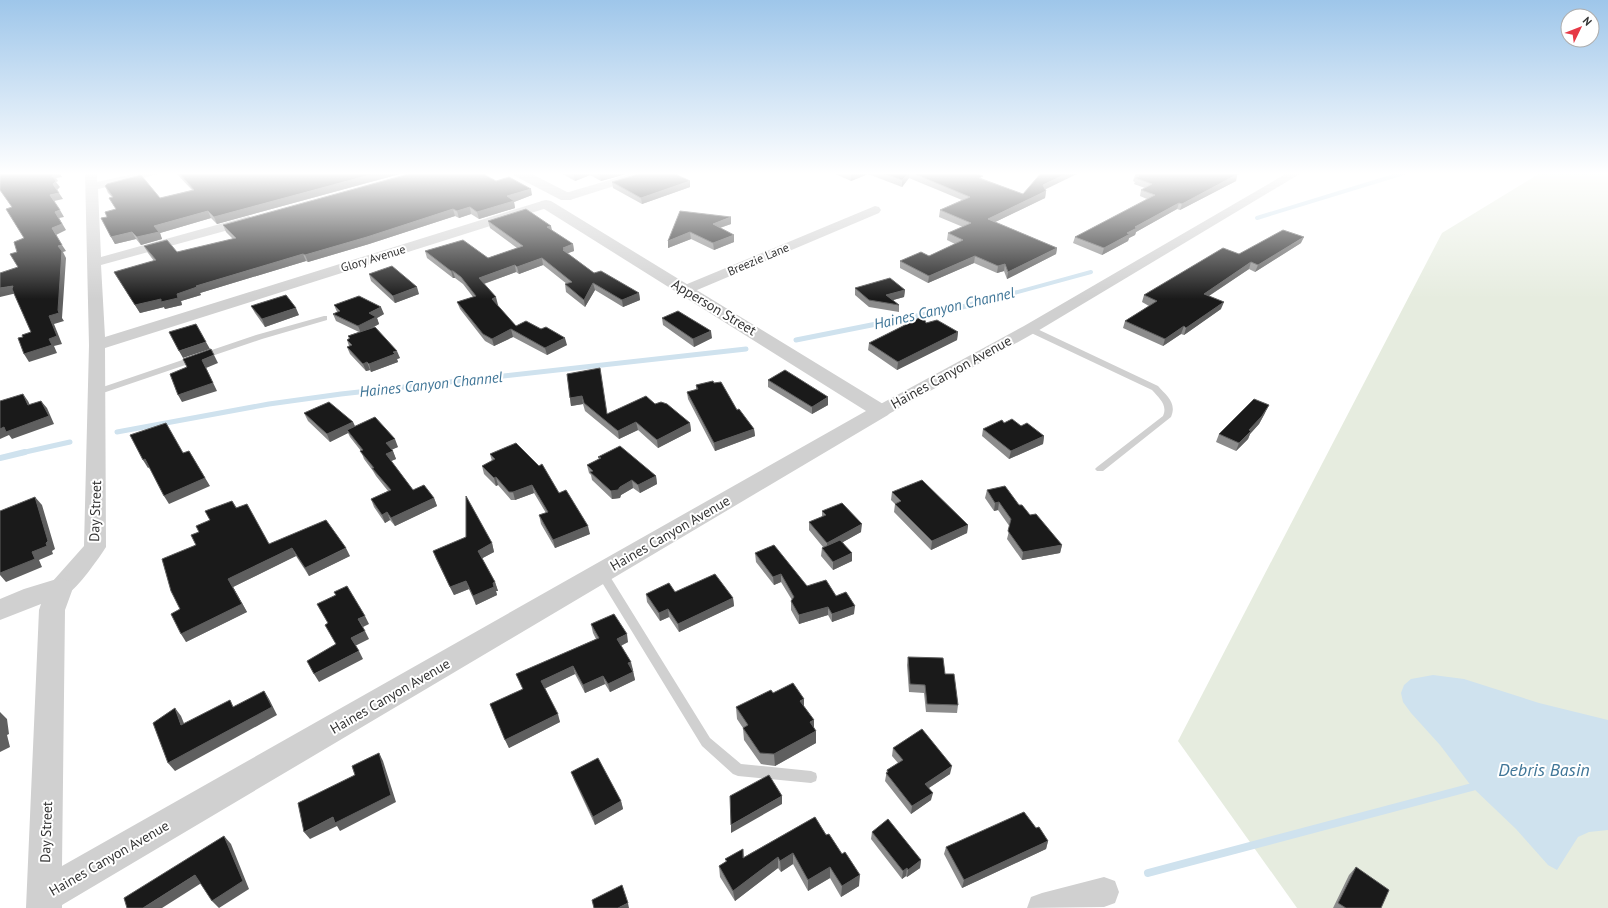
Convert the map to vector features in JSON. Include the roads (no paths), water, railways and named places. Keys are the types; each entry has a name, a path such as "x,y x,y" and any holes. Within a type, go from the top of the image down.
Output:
{"street":[{"name":"Day Street","path":"44,902 52,610 60,588 88,558 95,547 97,345 92,214"},
{"name":"Glory Avenue","path":"97,345 513,214"},
{"name":"Apperson Street","path":"563,214 881,411"},
{"name":"Breezie Lane","path":"685,290 866,214"},
{"name":"Haines Canyon Avenue","path":"44,902 602,572 881,411 1030,329 1225,214"},
{"path":"94,263 263,216"},
{"path":"0,610 33,596 60,588"},
{"path":"1042,908 1104,892"}],"lane":[{"path":"97,392 249,341 324,318"},
{"path":"1030,329 1144,382 1163,395 1168,403 1170,410 1167,417 1100,469"},
{"path":"602,572 706,742 738,770 811,777"}],"water":[{"name":"Debris Basin","path":"1433,675 1464,679 1539,703 1608,720 1608,830 1589,832 1578,837 1557,870 1548,865 1516,829 1472,787 1440,745 1403,702 1401,693 1404,685 1411,679"}],"waterway":[{"path":"1257,218 1269,214"},
{"name":"Haines Canyon Channel","path":"1003,296 1091,272"},
{"name":"Haines Canyon Channel","path":"796,340 962,307 1007,295"},
{"name":"Haines Canyon Channel","path":"117,432 269,404 341,394 746,349"},
{"name":"Haines Canyon Channel","path":"21,453 70,442"},
{"name":"Haines Canyon Channel","path":"0,458 25,452"},
{"path":"1148,873 1472,787"}]}
